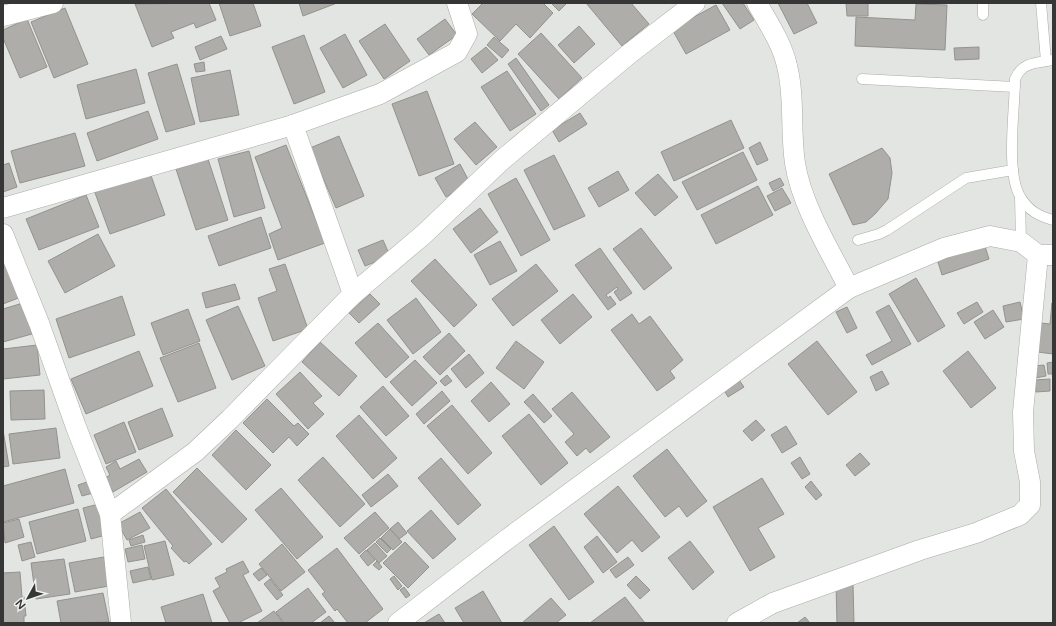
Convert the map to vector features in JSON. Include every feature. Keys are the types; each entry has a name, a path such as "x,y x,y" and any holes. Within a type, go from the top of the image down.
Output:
{"street":[{"path":"3,16 53,3"},
{"path":"3,208 294,125 380,94 457,52 467,34 457,3"},
{"path":"110,514 195,452 230,419 353,294 423,235 502,160 629,54 695,3"},
{"path":"757,3 779,41 787,66 795,164 804,192 814,220 849,288"},
{"path":"294,125 353,294"},
{"path":"3,234 39,323 110,514 121,623"},
{"path":"398,623 506,540 849,288 952,246 990,236 1021,242 1045,255 1024,412 1024,451 1030,482 1030,505 1020,515 976,533 920,550 773,603 737,623"}],"lane":[{"path":"983,3 983,15"},
{"path":"1041,3 1050,61 1023,66 1018,71 1015,79 1013,170 1020,197 1027,207 1039,216 1053,220"},
{"path":"862,79 1015,87"},
{"path":"858,240 887,230 966,178 982,174 1013,170"},
{"path":"1020,197 1021,242"}],"building":[{"path":"209,3 216,20 196,28 194,23 171,32 174,38 152,47 135,4"},
{"path":"219,3 253,3 261,26 230,36"},
{"path":"299,3 337,3 303,16"},
{"path":"483,3 543,3 553,13 530,38 516,24 500,41 472,14"},
{"path":"551,3 567,3 559,11"},
{"path":"586,3 631,3 649,24 622,46"},
{"path":"722,3 743,3 754,20 740,29"},
{"path":"778,3 807,3 817,23 794,34"},
{"path":"846,3 868,3 868,16 847,16"},
{"path":"916,4 947,5 945,50 855,46 856,17 915,20"},
{"path":"716,5 730,30 686,54 672,29"},
{"path":"65,8 88,64 54,78 31,22"},
{"path":"27,19 47,67 20,78 3,38 3,30"},
{"path":"445,19 457,35 429,55 417,39"},
{"path":"385,24 410,61 384,79 359,41"},
{"path":"579,26 595,44 574,63 558,45"},
{"path":"541,33 582,78 559,99 518,54"},
{"path":"345,34 367,75 343,88 320,48"},
{"path":"304,35 325,92 294,104 272,47"},
{"path":"221,36 227,49 200,60 195,47"},
{"path":"494,37 509,50 502,58 487,45"},
{"path":"486,47 498,60 482,73 471,59"},
{"path":"979,47 979,59 955,60 954,48"},
{"path":"516,58 549,105 541,111 508,64"},
{"path":"204,62 205,71 196,72 194,64"},
{"path":"177,64 195,124 166,132 148,73"},
{"path":"136,69 145,103 86,119 77,85"},
{"path":"230,70 239,115 200,122 191,78"},
{"path":"507,71 536,114 510,131 481,87"},
{"path":"427,91 454,164 419,176 392,104"},
{"path":"148,111 158,139 97,161 87,133"},
{"path":"580,113 587,124 559,142 552,130"},
{"path":"731,120 744,148 674,181 661,152"},
{"path":"475,122 497,147 476,165 454,139"},
{"path":"75,133 85,166 20,183 11,151"},
{"path":"339,136 364,196 336,208 310,148"},
{"path":"760,142 768,160 757,165 749,148"},
{"path":"286,145 325,243 278,260 269,234 282,228 255,157"},
{"path":"882,148 890,158 892,173 888,199 866,222 853,225 829,174"},
{"path":"249,151 265,208 234,217 218,159"},
{"path":"743,152 757,180 697,210 682,182"},
{"path":"554,155 585,216 554,230 524,170"},
{"path":"208,159 228,220 196,230 176,169"},
{"path":"9,163 17,187 3,192 3,165"},
{"path":"460,164 470,183 446,197 435,178"},
{"path":"149,170 165,215 110,234 94,190"},
{"path":"618,171 629,190 599,207 588,188"},
{"path":"658,174 678,197 655,216 635,193"},
{"path":"516,178 550,240 521,256 488,194"},
{"path":"780,178 784,185 773,191 769,183"},
{"path":"758,186 773,215 716,244 701,215"},
{"path":"782,188 791,203 775,211 767,196"},
{"path":"86,195 99,227 39,250 26,219"},
{"path":"480,208 498,232 471,253 453,229"},
{"path":"261,217 271,248 219,266 208,236"},
{"path":"641,228 672,268 644,290 613,249"},
{"path":"98,234 115,266 65,293 48,261"},
{"path":"383,240 390,256 365,266 358,250"},
{"path":"500,241 517,271 490,285 474,255"},
{"path":"984,243 989,259 942,275 937,259"},
{"path":"600,248 632,293 620,301 614,292 618,289 617,287 606,295 608,298 610,296 616,304 608,310 575,265"},
{"path":"435,259 477,305 454,327 411,281"},
{"path":"3,260 21,297 3,304"},
{"path":"285,264 308,329 273,341 258,298 277,291 269,269"},
{"path":"536,264 558,291 513,326 492,299"},
{"path":"916,278 945,326 918,342 889,294"},
{"path":"235,284 240,299 206,308 202,293"},
{"path":"370,294 380,304 359,323 349,313"},
{"path":"573,294 592,317 560,344 541,320"},
{"path":"122,296 135,335 69,358 56,319"},
{"path":"416,298 441,332 413,354 387,320"},
{"path":"977,302 983,312 964,324 957,313"},
{"path":"1020,302 1024,319 1006,322 1003,306"},
{"path":"23,303 32,334 3,342 3,309"},
{"path":"1052,303 1053,354 1038,352 1041,323 1050,324"},
{"path":"889,305 911,344 872,365 866,355 892,341 876,312"},
{"path":"238,306 265,366 232,380 206,320"},
{"path":"847,307 857,328 847,333 836,312"},
{"path":"188,309 200,341 163,355 151,323"},
{"path":"993,310 1004,327 985,339 974,322"},
{"path":"632,314 639,324 650,316 683,360 670,371 675,378 657,391 611,330"},
{"path":"378,323 409,357 386,378 355,343"},
{"path":"449,333 465,351 440,375 423,357"},
{"path":"516,341 544,362 524,389 496,368"},
{"path":"817,341 857,392 828,415 788,364"},
{"path":"320,342 357,376 339,396 302,362"},
{"path":"199,343 216,388 178,402 160,358"},
{"path":"37,345 40,375 3,379 3,349"},
{"path":"139,351 153,386 86,414 71,379"},
{"path":"968,351 996,388 971,408 943,371"},
{"path":"469,354 484,373 466,388 451,369"},
{"path":"415,360 437,383 412,406 390,382"},
{"path":"1053,362 1053,374 1048,374 1047,363"},
{"path":"1044,365 1046,376 1035,378 1034,366"},
{"path":"882,371 889,384 876,391 870,377"},
{"path":"300,372 322,396 313,403 324,414 308,429 276,394"},
{"path":"447,375 452,381 445,386 440,381"},
{"path":"1050,379 1050,391 1036,392 1035,380"},
{"path":"739,380 744,387 728,397 724,390"},
{"path":"491,382 510,404 489,422 471,401"},
{"path":"383,386 409,416 386,436 360,407"},
{"path":"44,390 45,419 11,420 10,391"},
{"path":"442,391 450,401 424,424 416,414"},
{"path":"572,392 610,437 590,453 586,448 577,456 565,442 574,434 552,409"},
{"path":"533,394 552,416 544,423 524,402"},
{"path":"267,399 294,426 298,423 309,434 297,446 289,437 273,453 243,423"},
{"path":"452,405 492,453 468,474 427,426"},
{"path":"162,408 173,436 139,450 128,422"},
{"path":"529,414 568,463 541,485 502,436"},
{"path":"359,415 397,458 373,479 336,436"},
{"path":"756,420 765,430 752,441 743,431"},
{"path":"124,422 136,452 106,464 94,435"},
{"path":"786,426 797,444 782,453 771,435"},
{"path":"56,428 60,458 13,464 9,434"},
{"path":"3,430 9,466 3,467"},
{"path":"236,430 271,465 246,490 212,455"},
{"path":"667,449 707,501 687,517 679,506 665,517 633,476"},
{"path":"860,453 870,464 855,476 846,465"},
{"path":"323,457 365,504 340,527 298,480"},
{"path":"800,457 810,474 802,479 791,463"},
{"path":"441,458 481,505 458,525 418,478"},
{"path":"139,459 147,472 113,492 105,478 110,475 106,467 116,461 120,469"},
{"path":"197,468 247,519 222,543 173,492"},
{"path":"65,469 74,503 3,522 3,486"},
{"path":"388,474 398,486 371,507 362,495"},
{"path":"762,478 784,514 758,528 775,557 750,571 713,507"},
{"path":"90,481 93,493 82,496 78,485"},
{"path":"811,481 822,495 816,500 805,487"},
{"path":"618,486 660,537 642,552 632,540 617,553 584,514"},
{"path":"281,488 323,537 297,559 255,510"},
{"path":"166,489 212,544 189,564 186,561 184,562 171,548 173,546 142,508"},
{"path":"99,504 106,535 91,539 83,508"},
{"path":"78,509 86,541 37,554 29,522"},
{"path":"431,510 456,539 433,559 407,531"},
{"path":"140,512 150,528 127,540 118,524"},
{"path":"375,512 389,528 359,554 344,538"},
{"path":"19,519 24,537 5,543 3,523"},
{"path":"398,522 407,533 399,539 390,529"},
{"path":"554,526 594,582 569,600 529,545"},
{"path":"390,529 402,542 393,550 381,538"},
{"path":"143,535 145,542 131,546 129,540"},
{"path":"597,536 617,562 603,573 584,547"},
{"path":"380,538 391,549 387,553 376,542"},
{"path":"165,541 174,575 152,580 144,546"},
{"path":"690,541 714,572 693,590 668,558"},
{"path":"31,542 35,557 22,561 18,545"},
{"path":"405,542 429,567 408,588 383,563"},
{"path":"375,543 387,556 379,563 367,550"},
{"path":"282,544 305,572 281,591 259,564"},
{"path":"142,545 145,559 128,562 125,549"},
{"path":"337,548 383,609 365,623 348,623 337,609 335,611 322,594 325,592 308,570"},
{"path":"366,550 375,560 368,566 360,556"},
{"path":"104,557 109,586 75,592 69,563"},
{"path":"628,557 634,565 616,578 610,570"},
{"path":"64,559 70,594 36,599 31,563"},
{"path":"243,561 249,572 243,575 262,611 238,623 230,623 213,591 220,587 215,578 227,572 226,569"},
{"path":"377,561 382,567 379,570 373,565"},
{"path":"148,567 151,579 133,583 130,571"},
{"path":"261,568 267,575 259,581 253,574"},
{"path":"20,572 22,597 24,597 26,616 24,616 24,623 3,623 3,573"},
{"path":"394,576 402,586 398,590 390,579"},
{"path":"636,576 650,590 640,599 627,585"},
{"path":"270,579 283,595 277,600 264,584"},
{"path":"836,585 853,585 854,623 837,623"},
{"path":"404,587 410,595 406,598 400,590"},
{"path":"308,588 326,612 311,623 284,623 276,612"},
{"path":"483,591 502,623 464,623 455,608"},
{"path":"103,593 109,622 61,623 57,601"},
{"path":"203,594 212,623 166,623 161,607"},
{"path":"625,597 645,623 590,623"},
{"path":"551,598 566,615 556,623 522,623"},
{"path":"274,611 283,623 257,623"},
{"path":"439,614 445,623 424,623"},
{"path":"329,616 335,623 320,623"},
{"path":"805,617 810,623 797,623"}]}
